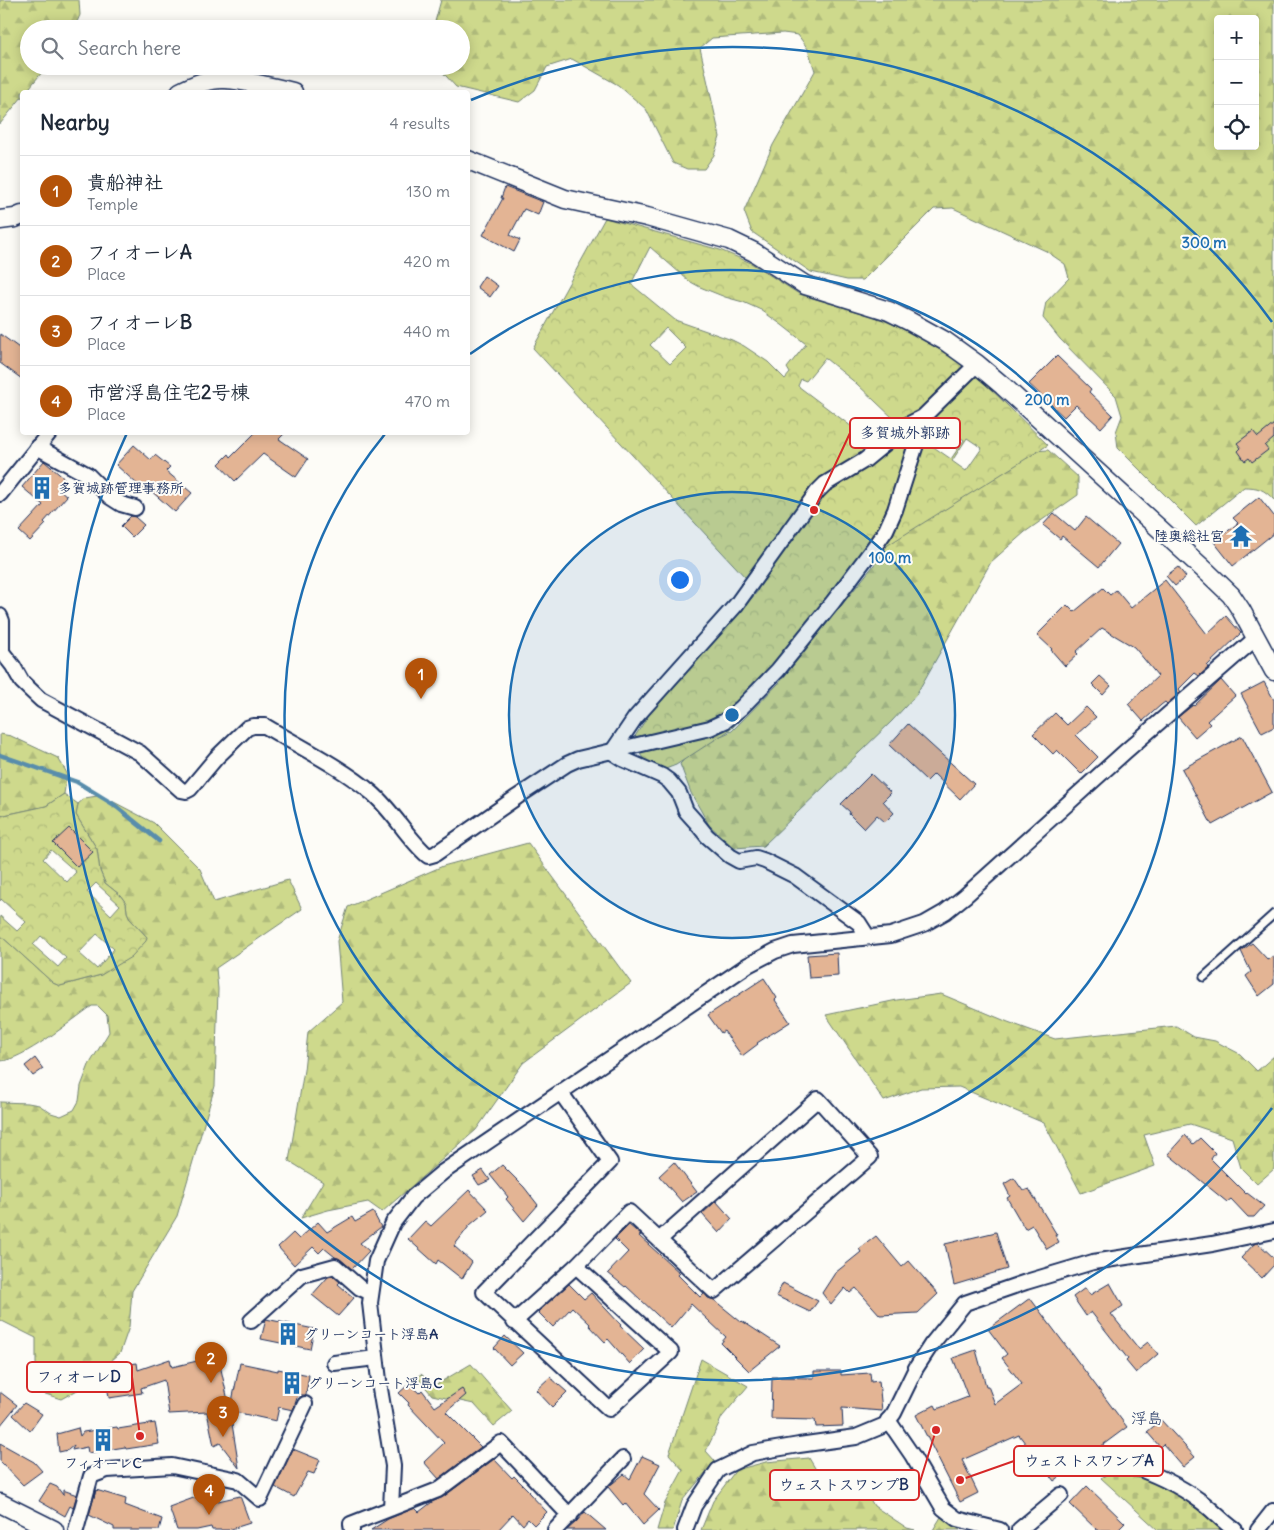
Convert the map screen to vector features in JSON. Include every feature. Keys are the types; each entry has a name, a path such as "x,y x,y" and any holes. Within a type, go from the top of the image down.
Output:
{"street":[{"path":"185,90 206,81 223,79 284,90"},
{"path":"470,161 565,198 647,217 729,240 754,252 805,285 889,311 946,341 1011,393 1231,595 1242,610 1274,671"},
{"path":"0,220 20,216"},
{"path":"612,752 634,718 736,605 817,492 825,484 865,460 908,424 923,417 977,364"},
{"path":"0,616 2,621 1,653 13,666 22,682 41,700 140,753 181,790 186,791 190,788 216,758 247,728 265,726 334,767 372,794 428,856 435,854 567,764 586,756 612,752 710,728 725,721 741,708 778,670 834,602 886,530 895,510 923,417"},
{"path":"0,494 47,435"},
{"path":"37,446 88,475 110,497 121,504 135,508"},
{"path":"391,1508 393,1466 380,1389 370,1303 376,1261 393,1223 413,1197 443,1172 475,1150 740,970 768,954 793,946 891,935 924,924 945,912 1256,638"},
{"path":"612,752 623,760 662,776 669,781 679,792 686,811 694,821 707,836 730,856 739,861 756,858 795,876 859,923 868,937"},
{"path":"561,1093 610,1162 484,1292 609,1409 671,1352 576,1266"},
{"path":"514,1322 576,1266 629,1212 659,1240 714,1291 870,1157 818,1099 659,1240"},
{"path":"685,1530 694,1506 718,1470 754,1453 856,1437 885,1425 894,1413 916,1368 930,1345 966,1303 1026,1282 1093,1262 1212,1244 1274,1231"},
{"path":"251,1321 302,1275 336,1266 360,1288 371,1293"},
{"path":"334,1363 376,1358"},
{"path":"76,1530 91,1476 107,1470 172,1466 238,1480 260,1499 305,1404"},
{"path":"888,1420 912,1455 943,1508 957,1519 1000,1530"},
{"path":"352,1530 350,1524 438,1490 501,1443 570,1516"},
{"path":"555,1530 623,1459"},
{"path":"1123,1463 1148,1472 1179,1487 1200,1501 1235,1530"},
{"path":"1019,1530 1061,1495"},
{"path":"0,1503 54,1530"},
{"path":"1258,1530 1274,1511"}],"lane":[{"path":"1204,977 1274,914"}],"green space":[{"path":"0,0 79,0 80,15 78,20 20,20 20,75 40,75 28,90 20,90 20,99 0,124"},
{"path":"441,0 1274,0 1274,500 1260,489 1244,487 1196,526 1118,448 1116,432 1122,416 1116,396 1060,339 1043,318 1046,302 1069,278 1065,264 1046,251 953,208 934,209 863,280 847,280 811,272 752,232 744,211 773,145 815,71 808,49 798,35 783,33 712,38 700,48 720,137 714,155 704,169 687,169 673,163 646,109 618,85 572,59 547,67 535,90 519,102 456,87 445,75 470,75 470,20 435,20"},
{"path":"605,218 720,250 751,263 799,294 873,316 905,329 967,366 1048,445 880,550 784,674 730,730 676,765 663,770 644,760 632,741 650,713 758,591 533,348","holes":["650,247 689,281 761,310 806,344 787,368 790,373 785,379 768,362 744,346 675,320 631,284","666,328 686,348 670,364 650,345","826,359 857,384 894,419 874,439 868,433 860,433 798,386 801,379 806,381","931,417 964,440 951,459 925,441","967,438 982,448 966,471 952,461"]},
{"path":"1048,450 1078,477 1078,495 1025,532 991,562 916,695 892,721 763,846 734,848 709,825 691,793 680,764 696,747 732,731 779,683 882,555 903,516 914,503 975,465 1034,451"},
{"path":"0,734 11,736 58,758 67,773 64,794 46,806 0,816"},
{"path":"64,794 78,804 76,815 97,849 100,871 105,883 120,895 126,903 130,919 147,937 146,941 131,957 101,975 60,986 53,983 0,935 0,916 17,931 26,922 1,899 0,901 0,816 46,806","holes":["51,850 76,872 67,882 43,859","96,883 120,905 111,915 87,892","97,934 114,949 97,969 79,953","41,936 66,958 58,967 33,945"]},
{"path":"97,796 110,800 154,823 200,869 214,902 288,880 302,909 216,968 218,989 215,1086 177,1216 132,1291 129,1327 120,1353 81,1388 61,1399 36,1391 36,1338 0,1320 0,1102 39,1105 51,1113 61,1116 74,1110 79,1101 81,1086 89,1065 109,1032 107,1015 98,1006 92,1006 34,1047 9,1059 0,1061 0,935 53,983 60,986 101,975 147,937 130,919 126,903 120,895 105,883 100,871 97,849 76,815 78,804 85,798"},
{"path":"528,843 631,983 523,1063 476,1130 382,1212 368,1202 328,1210 301,1218 323,1182 289,1161 304,1070 308,1032 342,1002 337,941 348,907 443,866"},
{"path":"941,994 1055,1039 1176,1026 1194,1037 1215,1041 1240,1054 1257,1071 1274,1056 1274,1169 1257,1184 1241,1168 1232,1138 1190,1124 1144,1135 1155,1166 1081,1193 1044,1123 959,1087 921,1088 884,1101 826,1015 897,1000"},
{"path":"701,1359 748,1386 722,1417 706,1451 715,1461 682,1501 673,1530 657,1530 665,1503 683,1470 669,1454"},
{"path":"471,1364 512,1411 494,1426 474,1404 432,1395 417,1377 421,1374 434,1385"},
{"path":"809,1458 828,1490 855,1473 874,1506 907,1528 915,1530 701,1530 713,1501 736,1470 766,1462"},
{"path":"1129,1469 1176,1490 1228,1530 1158,1530 1101,1478 1118,1470"},
{"path":"941,1517 960,1530 933,1530"}],"building":[{"path":"505,187 543,202 538,215 524,209 510,235 520,240 514,252 483,235 503,198 501,198"},
{"path":"484,276 498,286 490,297 477,287"},
{"path":"0,334 20,349 20,378 0,363"},
{"path":"1057,356 1091,389 1089,392 1113,415 1101,428 1076,405 1064,417 1029,384"},
{"path":"1274,424 1274,438 1265,446 1268,450 1252,462 1249,458 1245,461 1238,451 1241,448 1237,443 1253,431 1258,437"},
{"path":"253,435 283,435 279,439 308,459 296,477 263,454 235,481 219,464 229,454 231,457"},
{"path":"134,445 151,460 155,455 170,467 166,471 192,493 175,512 150,490 147,493 116,465"},
{"name":"多賀城跡管理事務所","path":"44,461 66,480 59,489 67,496 44,522 46,524 30,541 19,531 43,505 22,487"},
{"path":"1259,497 1274,516 1274,533 1233,566 1214,542 1238,523 1233,518"},
{"path":"1054,513 1075,531 1086,517 1118,544 1099,567 1062,536 1060,539 1043,525"},
{"path":"131,516 144,525 132,537 121,526"},
{"path":"1178,567 1186,577 1175,586 1166,576"},
{"path":"1165,580 1207,634 1226,616 1241,633 1199,676 1195,673 1179,689 1181,692 1167,704 1165,702 1161,705 1143,721 1128,704 1158,676 1134,647 1102,628 1076,652 1078,654 1065,666 1052,649 1037,635 1067,605 1074,612 1103,588 1110,595 1116,590 1131,608"},
{"path":"1100,676 1111,686 1103,695 1092,684"},
{"path":"1221,680 1235,696 1207,721 1210,724 1195,737 1178,717 1194,706"},
{"path":"1264,682 1274,700 1274,727 1262,733 1241,694"},
{"path":"1086,707 1096,717 1076,735 1098,757 1081,774 1057,750 1053,754 1033,734 1055,713 1067,725"},
{"path":"908,724 974,784 960,799 934,774 927,781 889,745"},
{"path":"1242,736 1272,792 1212,825 1182,769"},
{"path":"871,774 891,793 883,801 894,813 885,822 877,815 864,829 841,804"},
{"path":"69,828 93,852 77,867 53,843"},
{"path":"1252,943 1268,960 1274,956 1274,984 1259,996 1246,976 1251,972 1241,951"},
{"path":"837,953 838,976 809,978 807,955"},
{"path":"764,978 777,998 775,1000 790,1022 757,1043 742,1056 724,1031 721,1033 708,1015"},
{"path":"35,1058 43,1069 33,1076 25,1066"},
{"path":"1185,1135 1193,1144 1200,1138 1215,1153 1211,1159 1246,1194 1264,1206 1254,1217 1248,1217 1231,1199 1227,1202 1168,1154"},
{"path":"674,1162 697,1192 682,1202 659,1176"},
{"path":"502,1165 524,1187 538,1205 524,1221 490,1175"},
{"path":"483,1170 490,1180 479,1185 473,1176"},
{"path":"1014,1178 1023,1191 1029,1189 1057,1235 1055,1235 1059,1242 1047,1249 1032,1225 1025,1229 1007,1198 1010,1196 1004,1184"},
{"path":"469,1190 488,1210 470,1225 454,1246 472,1262 462,1279 438,1260 436,1264 408,1239 425,1221 431,1226"},
{"path":"716,1201 732,1219 719,1233 702,1214"},
{"path":"373,1212 381,1227 360,1243 369,1251 352,1269 324,1248 319,1253 313,1247 294,1265 278,1247 293,1233 299,1239 318,1222 327,1232 352,1217 355,1222"},
{"path":"629,1225 680,1273 678,1275 700,1297 704,1293 741,1322 780,1346 749,1371 721,1343 726,1337 691,1304 671,1328 626,1286 608,1273 628,1252 615,1239"},
{"path":"996,1232 1007,1269 954,1285 945,1244"},
{"path":"876,1236 902,1267 909,1261 938,1294 918,1313 880,1315 856,1288 850,1293 845,1288 831,1305 822,1293 835,1273 861,1252 859,1249"},
{"path":"1258,1243 1274,1258 1274,1265 1262,1278 1241,1258 1254,1244"},
{"path":"333,1276 340,1282 338,1284 354,1298 338,1316 312,1295 328,1277"},
{"path":"783,1283 818,1301 810,1312 776,1296"},
{"path":"1110,1283 1123,1306 1111,1314 1139,1349 1148,1342 1158,1354 1136,1373 1126,1361 1128,1359 1091,1312 1086,1316 1073,1297 1085,1288 1090,1295"},
{"path":"569,1284 584,1299 591,1293 620,1326 644,1349 630,1364 608,1339 605,1342 572,1307 553,1327 538,1312"},
{"path":"1030,1298 1127,1427 1054,1481 1019,1435 962,1460 978,1493 960,1502 916,1415 935,1405 937,1409 968,1397 953,1358 976,1350 986,1386 988,1386 995,1404 1022,1384 1002,1358 1007,1354 988,1329"},
{"name":"グリーンコート浮島A","path":"266,1319 314,1329 310,1349 261,1339"},
{"path":"505,1336 523,1353 510,1365 494,1348"},
{"path":"218,1356 229,1405 239,1468 220,1443 214,1446 207,1412 169,1414 164,1380 141,1388 142,1393 109,1398 106,1377 125,1374 122,1365 137,1363 138,1370 170,1359 172,1367"},
{"path":"240,1363 309,1375 306,1395 298,1395 293,1410 279,1407 276,1421 230,1411"},
{"path":"814,1371 841,1371 841,1375 870,1373 871,1382 879,1381 882,1411 842,1408 843,1426 816,1427 815,1420 771,1419 772,1377 814,1378"},
{"path":"550,1377 567,1392 552,1407 536,1390"},
{"path":"409,1384 419,1393 422,1390 435,1407 462,1389 466,1395 446,1412 481,1447 439,1479 424,1462 444,1443 399,1393"},
{"path":"0,1392 17,1405 0,1426"},
{"path":"24,1403 42,1414 30,1431 13,1415"},
{"path":"1161,1420 1195,1457 1183,1467 1163,1444 1160,1447 1147,1432"},
{"path":"155,1423 159,1444 88,1453 87,1447 72,1450 74,1445 68,1450 59,1452 57,1434 78,1428 80,1436 83,1432"},
{"path":"0,1443 34,1462 42,1471 23,1485 0,1461"},
{"path":"293,1449 320,1460 314,1474 308,1472 294,1497 275,1487"},
{"path":"642,1456 660,1464 644,1494 659,1510 643,1525 625,1503 623,1505 608,1487 624,1474 630,1479"},
{"path":"494,1459 512,1478 514,1476 530,1492 547,1512 534,1525 528,1519 523,1525 513,1514 498,1530 371,1530 388,1519 415,1508 419,1512 432,1502 443,1497"},
{"path":"50,1484 57,1487 63,1495 63,1490 77,1495 73,1508 70,1506 65,1516 39,1501"},
{"path":"1087,1486 1125,1523 1118,1530 1097,1530 1070,1504"},
{"path":"96,1490 126,1499 125,1505 162,1519 159,1530 114,1530 114,1527 89,1515"},
{"path":"199,1496 205,1504 240,1496 250,1523 228,1530 212,1530 211,1527 197,1530 177,1530 169,1507"},
{"path":"585,1512 606,1530 567,1530"}],"waterway":[{"path":"0,755 77,782 113,804 159,841"}],"place":[{"name":"多賀城跡管理事務所","path":"42,488"},
{"name":"多賀城外郭跡","path":"814,510"},
{"name":"陸奥総社宮","path":"1241,536"},
{"name":"貴船神社","path":"421,699"},
{"name":"グリーンコート浮島A","path":"288,1334"},
{"name":"フィオーレA","path":"211,1383"},
{"name":"グリーンコート浮島C","path":"292,1383"},
{"name":"ウェストスワンプB","path":"936,1430"},
{"name":"フィオーレD","path":"140,1436"},
{"name":"フィオーレB","path":"223,1437"},
{"name":"フィオーレC","path":"103,1440"},
{"name":"ウェストスワンプA","path":"960,1480"},
{"name":"市営浮島住宅2号棟","path":"209,1515"}],"district":[{"name":"浮島","path":"1147,1418"}]}
